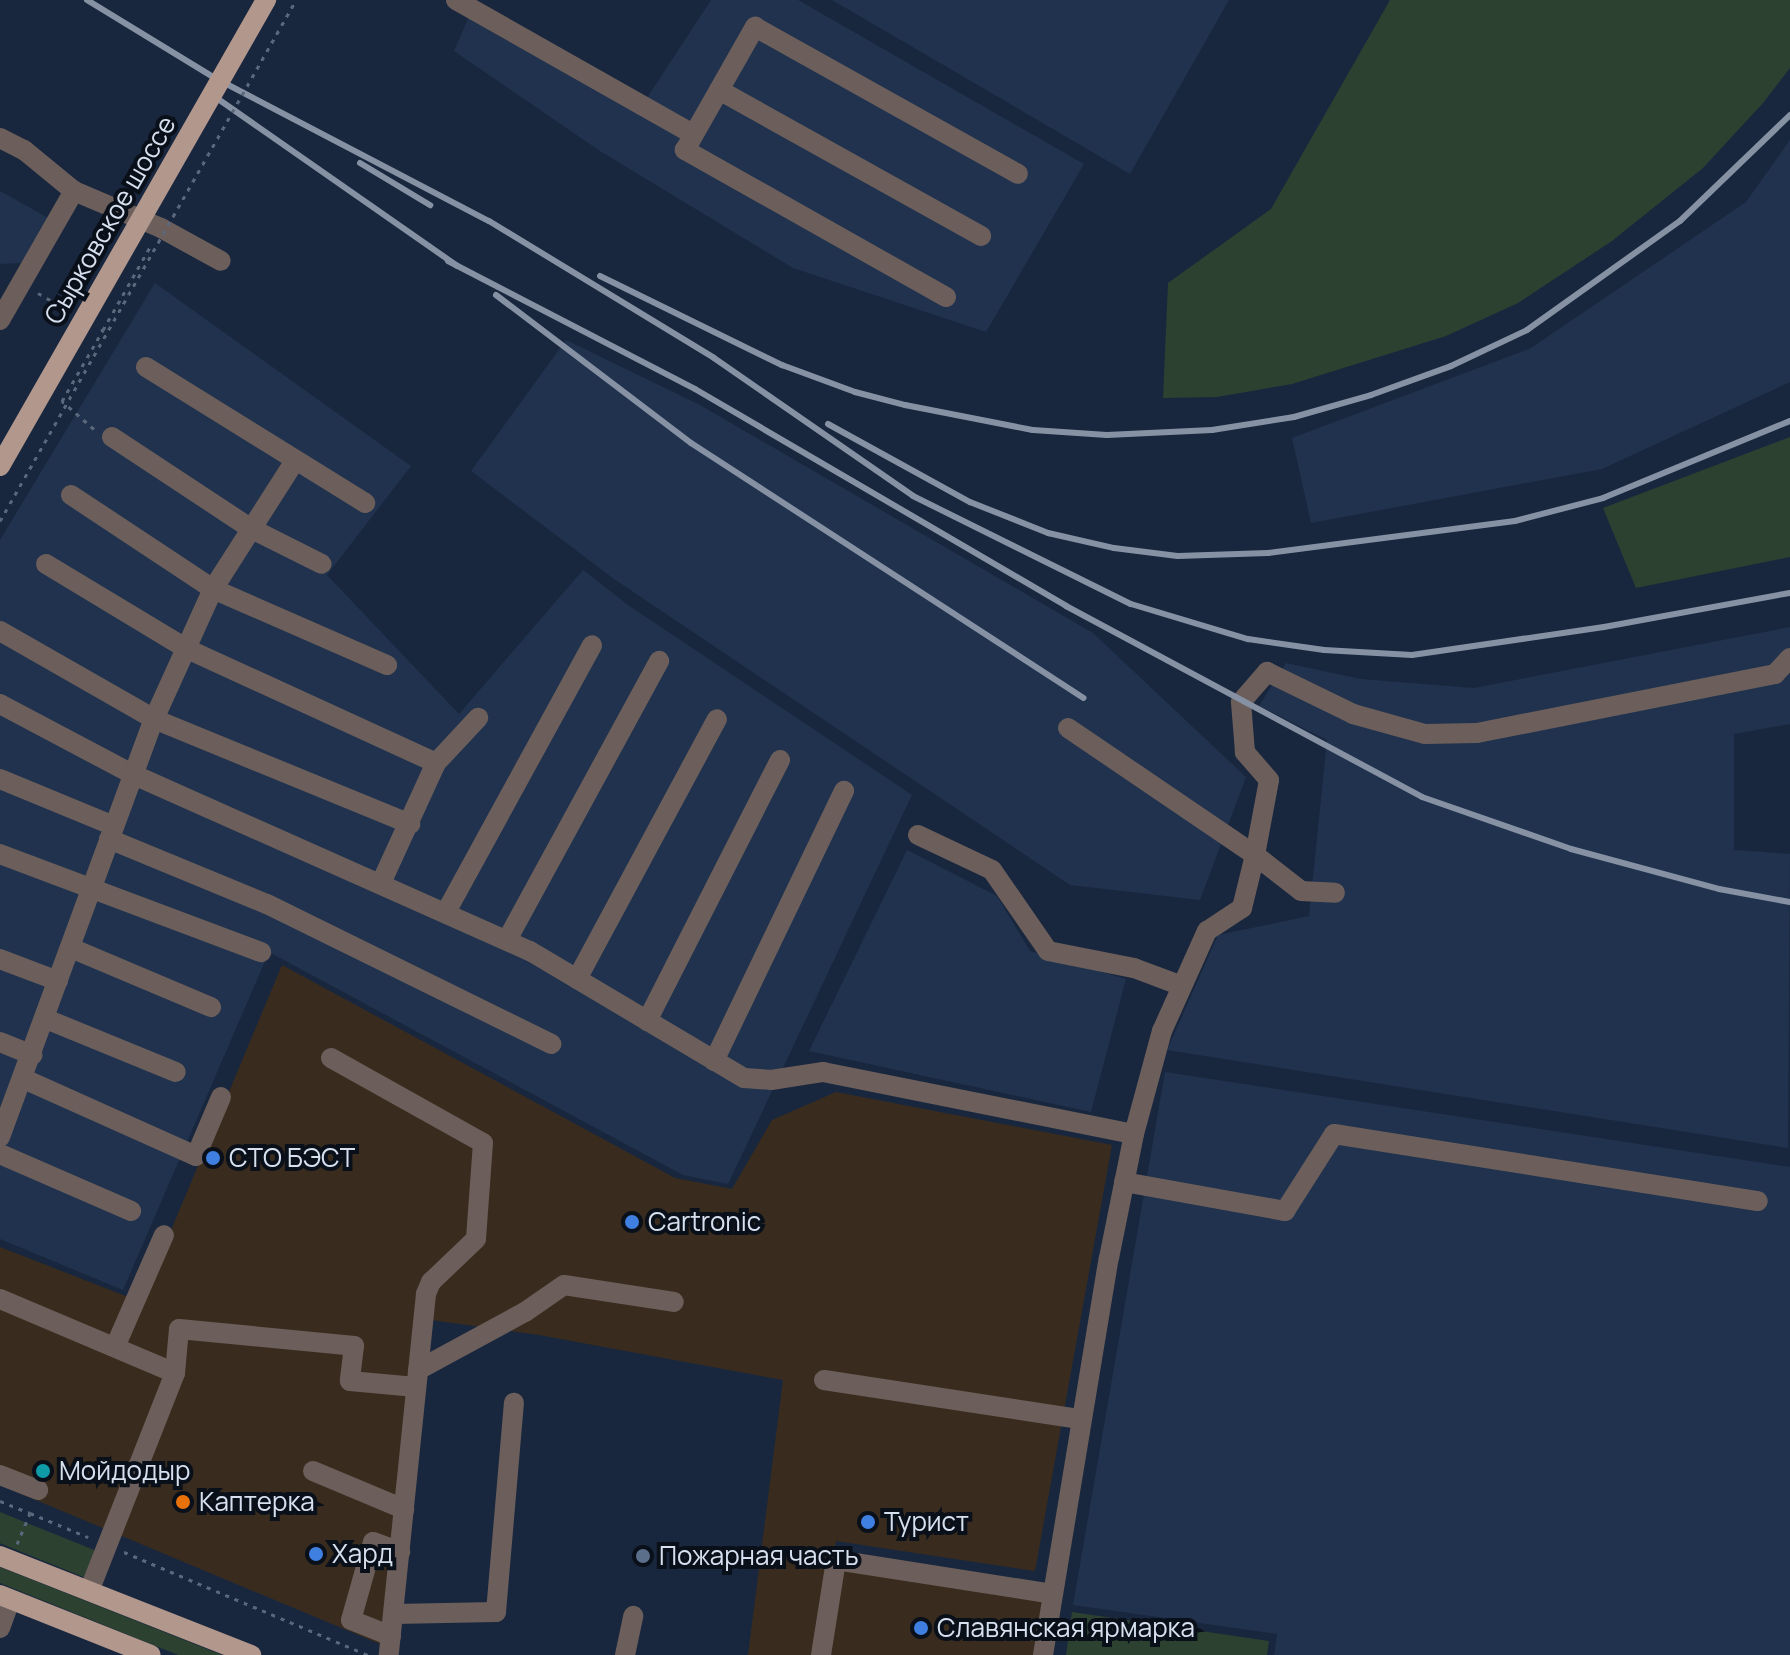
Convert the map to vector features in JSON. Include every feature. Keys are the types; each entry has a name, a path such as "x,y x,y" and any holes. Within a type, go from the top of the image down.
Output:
{"main road":[{"name":"Сырковское шоссе","path":"0,466 266,0"},
{"path":"5,1558 251,1655"},
{"path":"5,1598 151,1655"}],"street":[{"path":"456,0 693,134"},
{"path":"946,297 685,150 755,27 1018,174"},
{"path":"719,90 981,236"},
{"path":"0,138 24,150 74,191 161,228 221,261"},
{"path":"0,320 74,191"},
{"path":"146,367 365,503"},
{"path":"112,437 250,528 322,564"},
{"path":"0,1137 33,1055 154,719 213,589 295,461"},
{"path":"71,495 213,589 387,665"},
{"path":"46,564 185,648 436,763"},
{"path":"0,631 154,719 410,824"},
{"path":"446,912 592,645"},
{"path":"1043,1655 1080,1419 1134,1134 1162,1031 1207,931 1242,908 1255,855 1269,780 1245,752 1241,702 1267,672 1353,714 1425,734 1477,733 1775,674 1790,658"},
{"path":"507,940 659,661"},
{"path":"0,704 132,774 507,940 744,1078 771,1080 823,1072 1134,1134"},
{"path":"381,883 436,763 478,718"},
{"path":"577,979 717,719"},
{"path":"1068,728 1255,855 1301,891 1335,893"},
{"path":"647,1021 780,760"},
{"path":"0,779 267,904 551,1044"},
{"path":"714,1061 844,791"},
{"path":"918,835 992,870 1048,951 1134,968 1182,986"},
{"path":"0,854 261,952"},
{"path":"71,948 211,1007"},
{"path":"0,959 58,981"},
{"path":"46,1019 176,1072"},
{"path":"0,1042 33,1055"},
{"path":"331,1058 483,1143 476,1239 431,1282 426,1294 394,1614 390,1646 351,1620 373,1542 400,1552"},
{"path":"24,1079 196,1156 221,1097"},
{"path":"1124,1182 1285,1211 1334,1134 1758,1201"},
{"path":"0,1154 131,1211"},
{"path":"115,1347 164,1235"},
{"path":"89,1591 175,1373 179,1329 354,1346 350,1381 417,1379 564,1285 674,1302"},
{"path":"0,1299 175,1373"},
{"path":"824,1380 1080,1419"},
{"path":"394,1614 496,1612 514,1403"},
{"path":"313,1471 404,1509"},
{"path":"0,1475 38,1490"},
{"path":"821,1655 836,1560 1052,1594"},
{"path":"0,1628 5,1598"},
{"path":"625,1655 633,1616"}],"path":[{"path":"0,521 296,0"},
{"path":"103,330 62,401 89,426 112,437"},
{"path":"0,1501 368,1655"},
{"path":"5,1558 30,1513"}],"shaded area":[{"path":"711,0 798,0 1084,164 986,332 793,268 600,151 454,51 470,14 639,110"},
{"path":"832,0 1229,0 1130,174"},
{"path":"1790,140 1790,382 1602,469 1311,523 1292,438 1531,348 1746,202"},
{"path":"0,191 59,224 39,262 0,264"},
{"path":"155,283 411,466 327,575 459,714 583,570 628,605 912,795 728,1184 683,1175 269,952 123,1290 0,1239 0,540"},
{"path":"566,340 700,405 1093,633 1246,777 1200,900 1070,885 614,579 471,471"},
{"path":"1790,627 1790,724 1734,734 1734,850 1790,854 1788,1148 1167,1050 1218,935 1309,916 1327,740 1259,706 1286,663 1361,679 1474,688"},
{"path":"907,850 997,896 1030,951 1126,979 1091,1112 809,1051"},
{"path":"282,965 675,1178 732,1189 772,1120 836,1092 1112,1145 1035,1571 836,1541 817,1655 748,1655 783,1380 539,1335 417,1318 387,1647 0,1485 0,1247 141,1302"},
{"path":"1165,1072 1790,1167 1790,1655 1274,1655 1277,1634 1073,1605"},
{"name":"Славянская ярмарка","path":"842,1568 1046,1600 1038,1655 829,1655"}],"green space":[{"path":"1390,0 1790,0 1790,68 1763,103 1703,168 1612,241 1518,303 1446,336 1292,384 1217,397 1163,398 1168,283 1271,209"},
{"path":"1790,437 1790,557 1636,588 1603,508"},
{"path":"0,1512 99,1552 88,1579 0,1543"},
{"path":"0,1567 222,1655 178,1655 0,1583"},
{"path":"1072,1612 1269,1641 1267,1655 1066,1655"}],"railway":[{"path":"87,0 215,78 489,221 714,358 913,496 1131,604 1248,639 1324,650 1412,655 1604,627 1790,593"},
{"path":"208,92 457,266"},
{"path":"600,276 782,365 855,392 905,405 1033,430 1107,435 1212,430 1294,417 1371,395 1451,366 1527,330 1680,221 1790,115"},
{"path":"360,163 430,205"},
{"path":"448,261 695,389 1066,606 1422,797 1571,849 1719,889 1790,902"},
{"path":"496,295 691,443 1084,698"},
{"path":"828,424 970,502 1048,533 1114,548 1178,556 1268,553 1515,521 1603,498 1790,421"}],"place":[{"name":"СТО БЭСТ","path":"213,1158"},
{"name":"Cartronic","path":"632,1222"},
{"name":"Мойдодыр","path":"43,1471"},
{"name":"Каптерка","path":"183,1502"},
{"name":"Турист","path":"868,1522"},
{"name":"Хард","path":"316,1554"},
{"name":"Пожарная часть","path":"643,1556"},
{"name":"Славянская ярмарка","path":"921,1628"}]}
